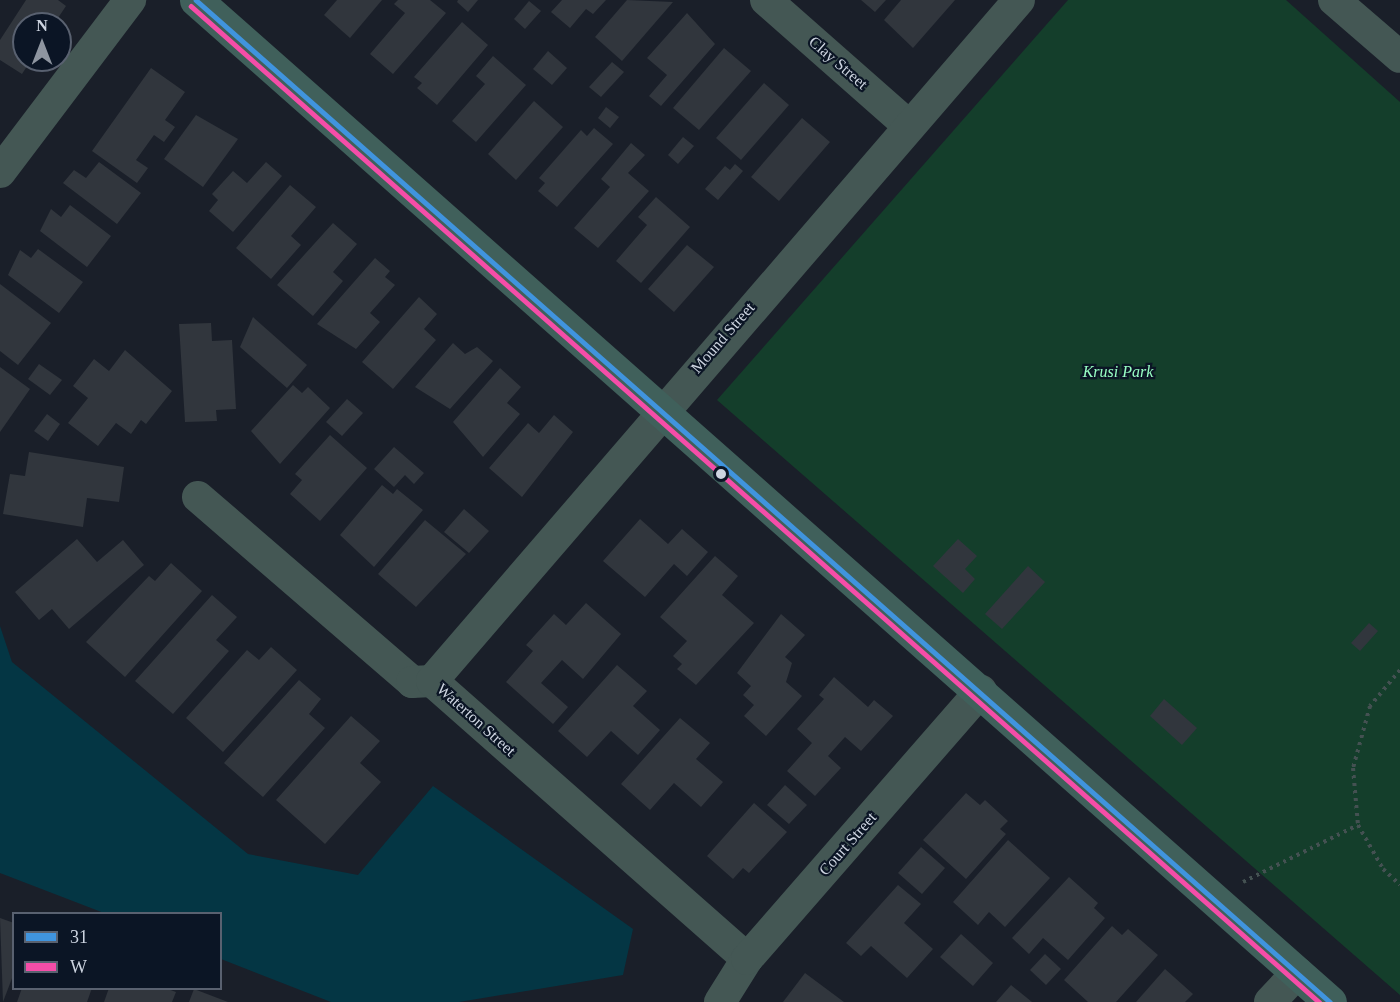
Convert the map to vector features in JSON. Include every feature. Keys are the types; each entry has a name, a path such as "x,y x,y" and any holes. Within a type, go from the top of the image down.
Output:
{"main road":[{"path":"196,0 662,409 1330,1002"}],"street":[{"path":"0,172 130,0"},
{"name":"Clay Street","path":"766,0 909,126"},
{"name":"Mound Street","path":"432,681 662,409 1019,0"},
{"path":"1334,0 1400,57"},
{"name":"Waterton Street","path":"198,497 412,682 432,681 747,959"},
{"name":"Court Street","path":"720,1002 747,959 981,691"},
{"path":"1270,1002 1297,973"}],"path":[{"path":"1400,670 1370,706 1353,768 1358,825 1383,869 1400,885"},
{"path":"1212,898 1358,825"}],"green space":[{"name":"Krusi Park","path":"1068,0 1286,0 1400,102 1400,995 717,400"}],"water":[{"path":"0,626 12,662 248,854 358,875 433,786 633,929 623,975 459,1002 331,1002 222,959 222,912 101,912 0,873"}],"building":[{"path":"26,0 58,0 66,6 62,12 18,12"},
{"path":"337,0 382,0 350,38 324,15"},
{"path":"398,0 430,0 446,13 393,74 370,54 405,13 394,4"},
{"path":"458,0 478,0 468,12 457,2"},
{"path":"562,0 606,0 593,14 586,9 570,28 551,12"},
{"path":"627,0 673,2 622,61 595,37"},
{"path":"861,0 886,0 875,12"},
{"path":"901,0 955,0 913,48 884,20"},
{"path":"529,1 541,11 525,29 514,19"},
{"path":"687,13 715,44 661,106 649,96 667,75 647,58"},
{"path":"12,22 12,68 0,60 0,40"},
{"path":"462,22 488,45 437,105 417,88 422,83 414,77"},
{"path":"724,48 751,71 699,130 673,108"},
{"path":"548,51 567,68 552,85 533,69"},
{"path":"493,56 526,85 476,142 452,121 485,84 476,76"},
{"path":"612,62 624,72 601,97 589,87"},
{"path":"151,68 185,92 165,120 175,127 164,142 154,135 136,160 148,168 137,183 92,151"},
{"path":"764,83 789,105 741,160 716,138"},
{"path":"534,101 563,127 516,180 488,154"},
{"path":"606,107 619,117 610,128 598,118"},
{"path":"196,115 238,139 203,187 164,159"},
{"path":"802,118 830,142 779,201 751,177"},
{"path":"594,128 613,144 557,207 538,191 545,183 539,178 581,130 587,136"},
{"path":"683,137 694,146 678,164 668,155"},
{"path":"631,143 645,155 628,173 649,191 598,248 574,228 610,187 601,179"},
{"path":"99,162 141,193 117,224 63,183 74,170 86,178"},
{"path":"266,162 282,176 233,232 209,211 218,200 212,194 233,171 247,183"},
{"path":"735,164 743,171 718,200 705,189 725,166 730,170"},
{"path":"290,185 316,207 291,236 301,245 271,279 236,248"},
{"path":"656,197 690,227 641,283 616,261 647,225 638,217"},
{"path":"70,205 111,236 87,267 40,231 51,209 61,217"},
{"path":"333,223 357,244 333,272 343,281 313,316 277,285"},
{"path":"687,245 714,267 674,312 648,289"},
{"path":"38,249 83,282 59,313 8,275 20,250 31,258"},
{"path":"375,258 390,271 385,277 395,285 370,313 380,322 356,349 317,324"},
{"path":"0,284 51,323 18,365 0,351"},
{"path":"419,297 437,314 424,329 436,340 393,389 362,362"},
{"path":"253,317 307,365 287,388 240,347"},
{"path":"211,323 212,341 232,340 236,409 216,410 217,421 185,422 179,324"},
{"path":"453,343 465,354 477,347 493,361 450,409 415,387"},
{"path":"125,350 172,391 146,424 141,420 131,434 116,423 98,446 68,423 88,398 73,386 94,359 109,371"},
{"path":"39,364 62,380 50,395 28,379"},
{"path":"0,367 30,389 0,432"},
{"path":"500,368 521,387 507,403 520,414 483,457 453,422"},
{"path":"293,385 302,393 308,387 330,408 280,464 251,431"},
{"path":"347,399 363,413 342,436 326,422"},
{"path":"47,414 60,424 48,441 34,431"},
{"path":"554,415 573,432 522,497 489,468 528,423 539,433"},
{"path":"330,435 367,468 320,521 290,494 302,480 295,474"},
{"path":"394,447 424,473 414,484 405,475 394,487 374,469"},
{"path":"29,452 124,467 119,502 87,498 83,527 3,514 10,474 25,476"},
{"path":"382,485 393,494 397,489 423,510 374,567 340,535"},
{"path":"464,509 489,531 469,553 444,532"},
{"path":"640,519 668,544 682,529 708,552 687,576 674,564 645,597 603,561"},
{"path":"425,520 466,554 416,607 378,574"},
{"path":"77,539 97,562 123,540 144,565 69,629 52,609 39,620 15,592"},
{"path":"958,539 977,556 965,569 975,579 963,593 933,566"},
{"path":"715,556 738,576 722,595 754,623 696,685 677,669 682,664 673,656 687,641 660,617"},
{"path":"171,563 202,591 125,677 86,642 149,576 155,581"},
{"path":"1028,566 1045,582 1002,629 985,614"},
{"path":"212,595 237,617 216,640 229,651 173,714 135,681"},
{"path":"586,603 621,634 583,679 562,660 541,683 568,707 553,724 506,682 533,651 526,645 554,614 566,625"},
{"path":"781,614 805,635 785,657 792,663 786,682 802,696 766,736 744,716 754,705 743,695 751,686 737,673"},
{"path":"1369,623 1378,631 1360,651 1351,643"},
{"path":"271,647 297,670 223,752 186,718 247,650 259,660"},
{"path":"617,665 647,691 633,706 660,730 638,755 611,731 587,757 558,731"},
{"path":"834,677 868,707 874,700 893,716 861,751 845,737 828,756 841,768 815,796 787,771 812,743 797,729 824,699 819,695"},
{"path":"299,680 321,699 309,714 325,728 263,797 224,763"},
{"path":"1164,699 1197,728 1182,745 1150,716"},
{"path":"351,716 380,741 360,763 381,782 325,844 276,800"},
{"path":"680,718 710,743 696,759 723,782 701,807 674,783 650,810 621,784"},
{"path":"785,785 807,805 789,824 767,805"},
{"path":"966,793 980,805 985,800 1008,821 1000,829 1006,834 966,879 923,840"},
{"path":"754,803 787,832 749,873 743,868 733,879 707,856"},
{"path":"1008,840 1050,878 1005,927 989,912 978,925 953,902"},
{"path":"921,847 945,868 922,894 898,873"},
{"path":"1069,877 1098,903 1094,908 1105,918 1068,960 1043,938 1029,954 1012,938"},
{"path":"898,885 921,904 904,923 933,949 907,978 871,946 861,956 846,943"},
{"path":"0,918 12,922 12,978 3,1002"},
{"path":"1112,926 1122,935 1128,929 1158,955 1116,1002 1088,1002 1064,980"},
{"path":"961,934 993,963 973,986 940,957"},
{"path":"1045,954 1061,969 1046,985 1030,970"},
{"path":"1165,969 1193,994 1185,1002 1136,1002"},
{"path":"805,973 844,1002 783,1002"},
{"path":"1011,985 1032,1002 996,1002"},
{"path":"21,990 91,990 87,1002 17,1002"},
{"path":"108,990 170,990 176,992 172,1002 104,1002"},
{"path":"194,990 197,990 228,1002 189,1002"}],"transit line":[{"name":"31","path":"196,0 1330,1002"},
{"name":"W","path":"191,6 1319,1002"}]}
